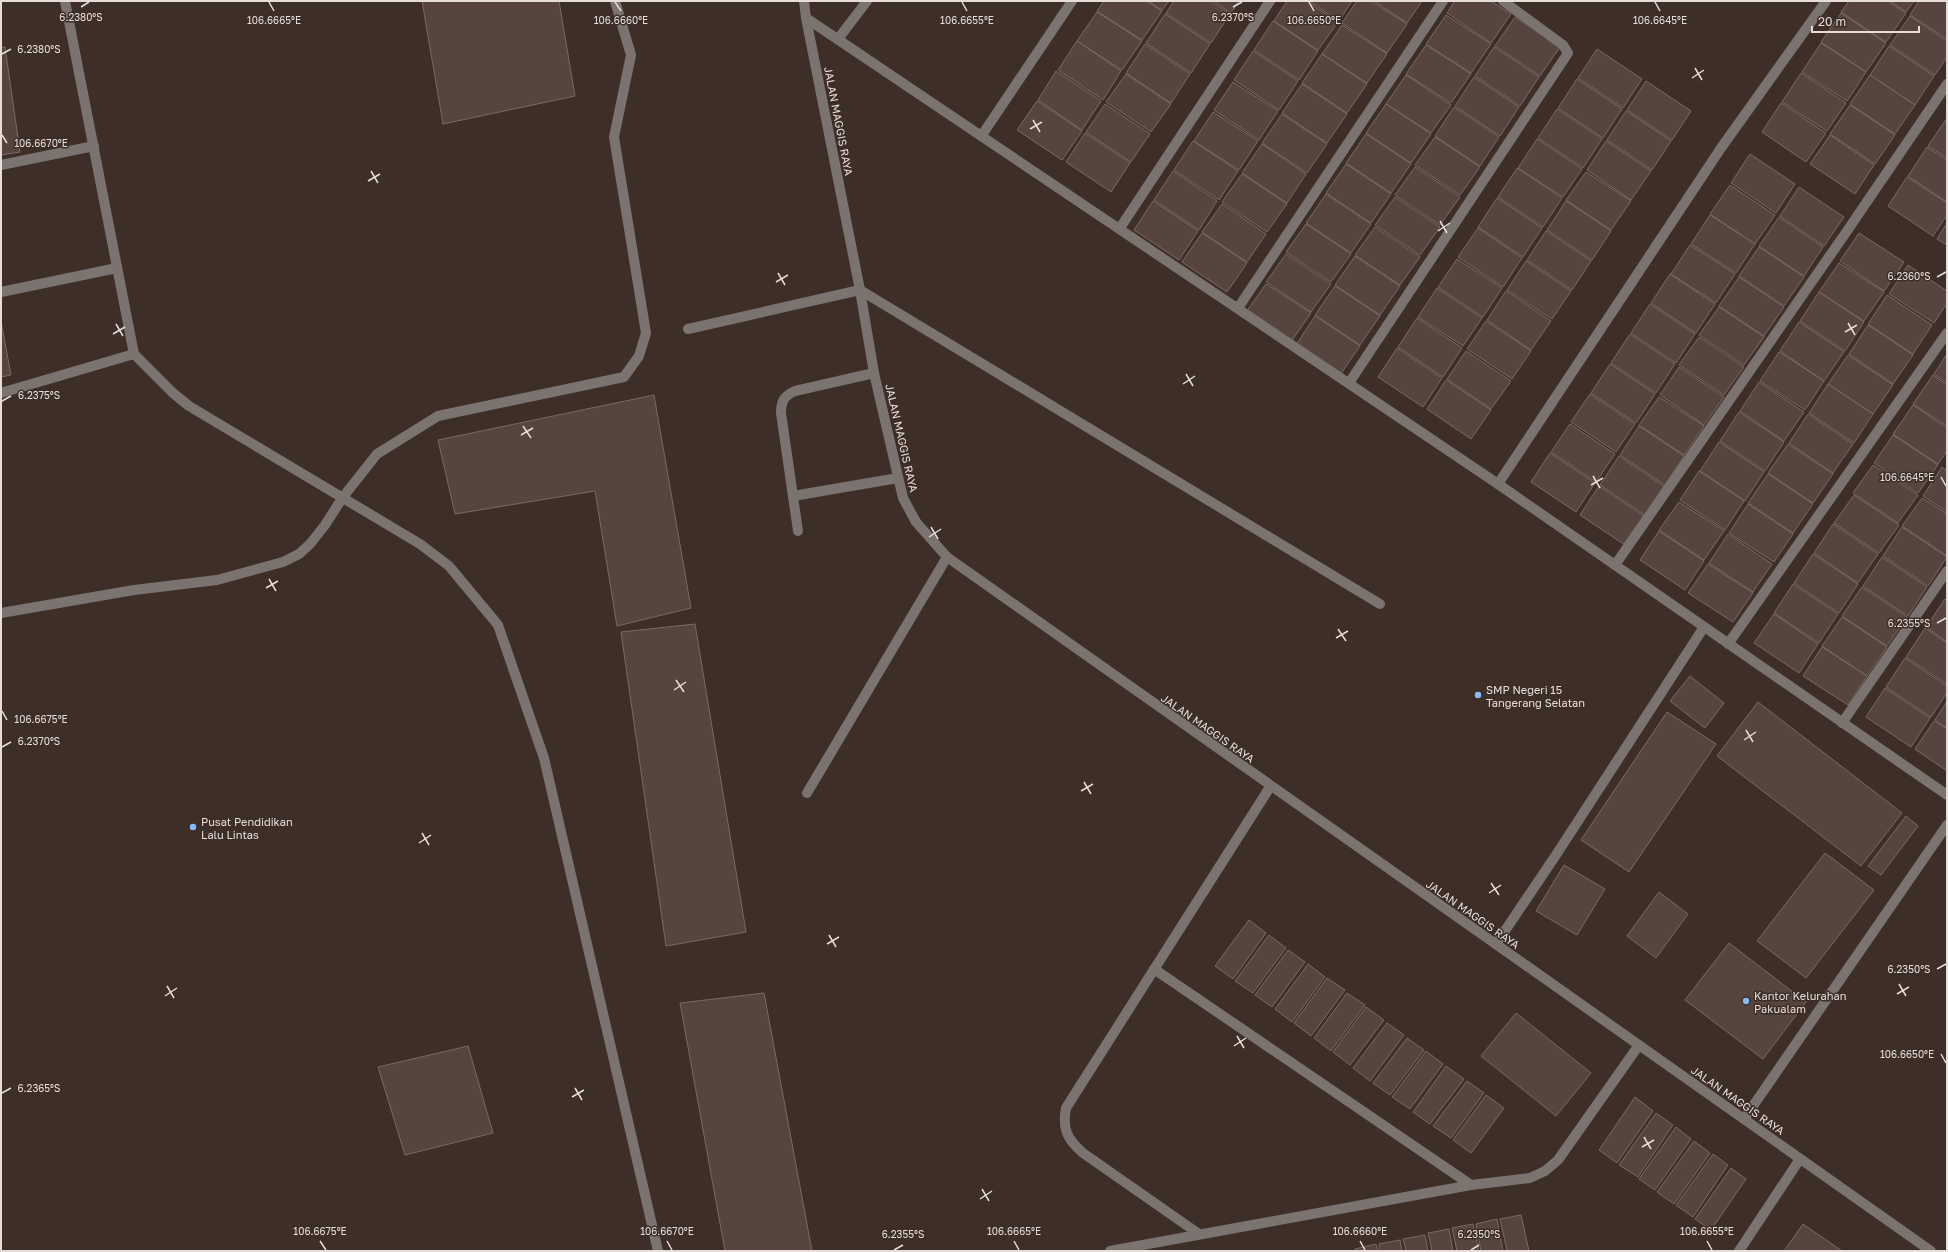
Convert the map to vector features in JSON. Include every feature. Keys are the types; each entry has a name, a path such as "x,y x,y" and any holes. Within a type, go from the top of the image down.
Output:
{"street":[{"path":"65,1 134,354 173,393 189,406 420,544 449,566 498,625 544,758 658,1251"},
{"path":"1,613 134,590 217,580 283,562 299,554 310,544 325,525 343,497 377,454 438,416 624,377 639,356 646,333 614,137 631,55 615,1"},
{"name":"JALAN MAGGIS RAYA","path":"804,1 806,18 860,290 874,373 903,498 916,522 947,557 1270,787 1496,944 1931,1251"},
{"path":"838,39 867,1"},
{"path":"982,135 1072,1"},
{"path":"1120,228 1270,1"},
{"path":"1238,308 1443,1"},
{"path":"1349,383 1568,53 1563,45 1503,1"},
{"path":"1498,484 1721,148 1826,1"},
{"path":"806,18 982,135 1498,484 1947,795"},
{"path":"1615,565 1847,231 1947,84"},
{"path":"1,165 94,146"},
{"path":"1,292 117,268"},
{"path":"688,329 860,290 1380,604"},
{"path":"1728,644 1947,333"},
{"path":"1,393 134,354"},
{"path":"798,531 781,413 781,403 785,396 795,391 874,373"},
{"path":"793,496 898,478"},
{"path":"807,793 947,557"},
{"path":"1842,723 1947,571"},
{"path":"1496,944 1556,855 1704,627"},
{"path":"1199,1234 1083,1153 1074,1145 1067,1134 1064,1123 1066,1108 1270,787"},
{"path":"1744,1119 1947,825"},
{"path":"1154,969 1471,1186"},
{"path":"1110,1251 1471,1186 1530,1178 1545,1171 1558,1160 1639,1045"},
{"path":"1739,1251 1800,1159"}],"building":[{"path":"422,1 559,1 575,96 443,124"},
{"path":"1104,1 1146,1 1162,11 1142,40 1097,11"},
{"path":"1148,1 1169,1 1162,10"},
{"path":"1174,1 1211,1 1230,14 1211,43 1166,13"},
{"path":"1214,1 1239,1 1231,13"},
{"path":"1287,1 1306,1 1338,22 1318,50 1274,21"},
{"path":"1309,1 1352,1 1339,21"},
{"path":"1357,1 1371,1 1407,24 1387,53 1342,23"},
{"path":"1374,1 1422,1 1407,23"},
{"path":"1455,1 1491,1 1511,14 1491,43 1447,13"},
{"path":"1849,1 1888,1 1906,13 1886,42 1841,12"},
{"path":"1890,1 1914,1 1906,12"},
{"path":"1919,1 1947,1 1947,39 1910,15"},
{"path":"1097,12 1142,41 1122,70 1077,41"},
{"path":"1841,13 1886,43 1866,72 1821,42"},
{"path":"1165,14 1210,44 1191,73 1146,43"},
{"path":"1446,15 1491,44 1471,73 1426,44"},
{"path":"1910,16 1947,41 1947,57 1935,75 1890,45"},
{"path":"1515,17 1560,47 1540,76 1495,46"},
{"path":"1273,21 1318,51 1299,80 1254,50"},
{"path":"1342,25 1387,54 1367,83 1322,54"},
{"path":"1077,41 1121,71 1103,100 1058,70"},
{"path":"1821,43 1866,72 1847,101 1802,72"},
{"path":"1145,44 1190,74 1171,103 1126,73"},
{"path":"1426,45 1471,74 1451,103 1406,74"},
{"path":"1889,46 1934,76 1915,105 1870,75"},
{"path":"1,47 5,47 20,152 1,155"},
{"path":"1494,47 1539,77 1520,106 1475,76"},
{"path":"1597,49 1642,79 1623,108 1578,78"},
{"path":"1253,51 1298,81 1279,110 1234,80"},
{"path":"1322,54 1367,84 1347,113 1302,83"},
{"path":"1056,71 1101,101 1082,130 1038,100"},
{"path":"1801,73 1846,103 1827,131 1782,102"},
{"path":"1126,74 1171,104 1151,132 1106,102"},
{"path":"1406,75 1451,105 1431,133 1386,104"},
{"path":"1870,75 1915,105 1895,134 1850,104"},
{"path":"1474,77 1519,107 1500,136 1455,106"},
{"path":"1577,79 1622,109 1603,138 1558,108"},
{"path":"1646,81 1691,111 1672,140 1627,110"},
{"path":"1233,82 1278,111 1259,140 1214,110"},
{"path":"1302,84 1347,114 1327,143 1282,113"},
{"path":"1037,101 1082,131 1062,160 1017,130"},
{"path":"1781,103 1826,133 1806,162 1762,132"},
{"path":"1105,104 1150,134 1131,162 1086,132"},
{"path":"1386,104 1431,134 1411,163 1366,133"},
{"path":"1850,105 1895,135 1875,164 1830,134"},
{"path":"1454,107 1499,137 1480,166 1435,136"},
{"path":"1557,109 1602,139 1583,168 1538,138"},
{"path":"1626,111 1671,141 1652,170 1607,140"},
{"path":"1213,112 1258,141 1239,170 1194,141"},
{"path":"1282,114 1327,144 1307,173 1262,143"},
{"path":"1947,118 1947,158 1928,146"},
{"path":"1085,133 1130,163 1111,192 1066,162"},
{"path":"1366,134 1411,164 1391,193 1346,163"},
{"path":"1830,135 1874,165 1855,194 1810,164"},
{"path":"1435,137 1480,167 1460,195 1415,165"},
{"path":"1537,139 1582,169 1563,197 1518,168"},
{"path":"1193,141 1238,171 1219,200 1174,170"},
{"path":"1606,141 1651,171 1631,200 1587,170"},
{"path":"1262,144 1306,174 1287,203 1242,173"},
{"path":"1927,147 1947,160 1947,202 1908,176"},
{"path":"1750,154 1795,184 1776,213 1731,183"},
{"path":"1346,164 1391,194 1371,223 1326,193"},
{"path":"1415,167 1460,197 1440,225 1395,195"},
{"path":"1517,168 1562,198 1543,227 1498,197"},
{"path":"1173,171 1217,201 1199,230 1154,200"},
{"path":"1586,172 1631,201 1611,230 1566,200"},
{"path":"1242,174 1287,204 1267,232 1222,202"},
{"path":"1907,177 1947,203 1947,215 1933,236 1888,206"},
{"path":"1730,185 1775,215 1755,244 1710,214"},
{"path":"1799,187 1844,217 1824,246 1780,216"},
{"path":"1326,194 1371,224 1351,253 1306,223"},
{"path":"1395,197 1440,227 1420,255 1375,225"},
{"path":"1497,198 1542,228 1523,257 1478,227"},
{"path":"1153,201 1198,231 1179,260 1134,230"},
{"path":"1566,201 1611,231 1592,260 1547,230"},
{"path":"1222,204 1266,234 1247,262 1202,232"},
{"path":"1710,215 1755,244 1736,273 1691,244"},
{"path":"1779,217 1823,247 1804,276 1759,246"},
{"path":"1947,223 1947,245 1937,239"},
{"path":"1306,224 1351,254 1331,282 1286,252"},
{"path":"1375,227 1420,257 1400,285 1355,255"},
{"path":"1478,228 1522,258 1503,287 1458,257"},
{"path":"1546,231 1591,261 1572,290 1527,260"},
{"path":"1202,233 1247,263 1227,292 1182,262"},
{"path":"1859,233 1904,262 1884,291 1840,261"},
{"path":"1690,245 1735,274 1716,303 1671,274"},
{"path":"1759,247 1804,277 1784,306 1739,276"},
{"path":"1286,254 1331,284 1311,312 1266,282"},
{"path":"1355,256 1400,286 1380,315 1335,285"},
{"path":"1457,259 1502,288 1483,317 1438,287"},
{"path":"1526,261 1571,291 1552,319 1507,290"},
{"path":"1839,263 1884,292 1864,321 1819,292"},
{"path":"1908,265 1947,291 1947,303 1934,323 1889,294"},
{"path":"1670,274 1715,304 1696,333 1651,303"},
{"path":"1739,277 1784,307 1764,336 1719,306"},
{"path":"1266,284 1311,313 1291,342 1246,312"},
{"path":"1335,286 1380,316 1360,345 1315,315"},
{"path":"1437,288 1482,318 1463,346 1418,317"},
{"path":"1506,291 1551,321 1531,350 1487,320"},
{"path":"1819,292 1864,322 1845,351 1800,321"},
{"path":"1887,295 1932,325 1913,354 1868,324"},
{"path":"1650,304 1695,334 1676,363 1631,333"},
{"path":"1719,307 1764,337 1744,365 1699,335"},
{"path":"1315,316 1360,346 1340,375 1296,345"},
{"path":"1417,318 1462,348 1443,377 1398,347"},
{"path":"1,321 11,375 1,377"},
{"path":"1486,321 1531,351 1512,379 1467,349"},
{"path":"1799,322 1844,352 1824,381 1780,351"},
{"path":"1868,325 1913,355 1893,384 1849,354"},
{"path":"1630,334 1675,364 1656,393 1611,363"},
{"path":"1699,337 1744,367 1724,395 1679,365"},
{"path":"1397,348 1442,378 1423,407 1378,377"},
{"path":"1466,351 1511,381 1491,409 1447,379"},
{"path":"1779,352 1824,381 1805,410 1760,381"},
{"path":"1947,354 1947,383 1934,374"},
{"path":"1848,355 1893,385 1873,414 1828,384"},
{"path":"1610,364 1655,394 1636,423 1591,393"},
{"path":"1679,367 1724,397 1704,425 1660,395"},
{"path":"1933,375 1947,385 1947,426 1913,404"},
{"path":"1446,380 1491,410 1471,439 1427,409"},
{"path":"1759,382 1804,412 1784,441 1740,411"},
{"path":"1828,384 1873,414 1854,443 1809,413"},
{"path":"1590,394 1635,424 1616,452 1571,422"},
{"path":"654,395 691,608 617,626 595,491 455,514 438,440"},
{"path":"1659,397 1704,426 1684,455 1639,425"},
{"path":"1913,405 1947,428 1947,451 1938,464 1893,434"},
{"path":"1739,412 1784,442 1765,471 1720,441"},
{"path":"1808,414 1853,444 1833,473 1789,443"},
{"path":"1570,424 1615,454 1596,482 1551,452"},
{"path":"1639,426 1684,456 1665,485 1620,455"},
{"path":"1893,435 1938,465 1918,493 1874,463"},
{"path":"1719,442 1764,472 1745,501 1700,471"},
{"path":"1788,444 1833,474 1813,503 1768,473"},
{"path":"1550,453 1595,483 1576,512 1531,482"},
{"path":"1619,456 1664,486 1645,515 1600,485"},
{"path":"1873,465 1918,495 1898,523 1853,493"},
{"path":"1942,467 1947,471 1947,512 1923,496"},
{"path":"1699,471 1744,501 1725,530 1680,500"},
{"path":"1768,474 1813,504 1793,533 1748,503"},
{"path":"1599,486 1644,516 1625,545 1580,515"},
{"path":"1854,495 1899,525 1879,553 1834,523"},
{"path":"1922,498 1947,514 1947,556 1902,526"},
{"path":"1679,502 1724,531 1704,560 1659,530"},
{"path":"1748,504 1793,534 1774,562 1729,533"},
{"path":"1833,524 1878,554 1858,583 1814,553"},
{"path":"1902,527 1947,557 1928,586 1883,556"},
{"path":"1659,531 1704,561 1685,590 1640,560"},
{"path":"1728,534 1772,564 1753,592 1709,563"},
{"path":"1813,554 1858,584 1839,613 1794,583"},
{"path":"1882,557 1927,587 1908,616 1863,586"},
{"path":"1708,564 1753,593 1733,622 1688,593"},
{"path":"1793,584 1838,614 1819,643 1774,613"},
{"path":"1862,587 1907,617 1887,646 1842,616"},
{"path":"1945,599 1947,600 1947,642 1926,627"},
{"path":"1774,614 1818,644 1799,673 1754,643"},
{"path":"1842,617 1887,647 1867,676 1822,646"},
{"path":"695,624 746,932 666,946 621,632"},
{"path":"1925,628 1947,643 1947,684 1906,657"},
{"path":"1822,647 1867,676 1848,705 1803,676"},
{"path":"1905,658 1947,686 1947,693 1931,717 1886,687"},
{"path":"1690,676 1724,703 1705,728 1670,701"},
{"path":"1885,688 1930,718 1911,747 1866,717"},
{"path":"1947,701 1947,728 1935,720"},
{"path":"1758,702 1902,813 1861,866 1717,756"},
{"path":"1667,712 1716,744 1629,872 1581,840"},
{"path":"1934,721 1947,729 1947,771 1915,749"},
{"path":"1906,816 1918,826 1881,875 1868,866"},
{"path":"1825,853 1874,890 1806,978 1757,941"},
{"path":"1564,865 1605,889 1577,935 1536,911"},
{"path":"1659,892 1688,914 1656,958 1627,936"},
{"path":"1249,920 1266,933 1233,979 1215,966"},
{"path":"1269,935 1286,948 1253,993 1235,981"},
{"name":"Kantor Kelurahan Pakualam","path":"1729,943 1806,1002 1763,1059 1685,1000"},
{"path":"1288,950 1305,962 1272,1007 1255,995"},
{"path":"1308,964 1325,977 1292,1022 1275,1009"},
{"path":"1327,978 1345,990 1311,1036 1294,1023"},
{"path":"764,993 812,1251 725,1251 680,1003"},
{"path":"1347,993 1365,1005 1331,1051 1314,1038"},
{"path":"1366,1007 1384,1020 1350,1065 1333,1052"},
{"path":"1516,1013 1591,1073 1556,1116 1481,1056"},
{"path":"1387,1023 1404,1035 1370,1081 1353,1068"},
{"path":"1407,1038 1424,1050 1390,1095 1373,1083"},
{"path":"468,1046 493,1133 405,1155 378,1067"},
{"path":"1426,1051 1443,1064 1410,1109 1392,1097"},
{"path":"1446,1066 1464,1079 1430,1124 1413,1112"},
{"path":"1467,1081 1484,1093 1451,1138 1433,1126"},
{"path":"1486,1095 1504,1108 1471,1153 1453,1140"},
{"path":"1635,1097 1653,1111 1617,1163 1599,1150"},
{"path":"1656,1113 1673,1125 1638,1177 1619,1165"},
{"path":"1676,1127 1691,1139 1655,1190 1639,1179"},
{"path":"1694,1141 1710,1153 1674,1204 1657,1192"},
{"path":"1713,1154 1728,1165 1693,1217 1676,1205"},
{"path":"1731,1168 1746,1179 1711,1230 1695,1219"},
{"path":"1521,1215 1529,1251 1507,1251 1500,1219"},
{"path":"1497,1219 1503,1251 1481,1251 1476,1224"},
{"path":"1473,1224 1479,1251 1457,1251 1452,1228"},
{"path":"1803,1224 1842,1251 1784,1251"},
{"path":"1449,1229 1453,1251 1432,1251 1428,1233"},
{"path":"1425,1235 1428,1251 1406,1251 1403,1239"},
{"path":"1400,1240 1402,1251 1380,1251 1379,1244"},
{"path":"1376,1244 1378,1251 1356,1251 1355,1249"}],"place":[{"name":"SMP Negeri 15 Tangerang Selatan","path":"1478,695"},
{"name":"Pusat Pendidikan Lalu Lintas","path":"193,827"},
{"name":"Kantor Kelurahan Pakualam","path":"1746,1001"}]}
